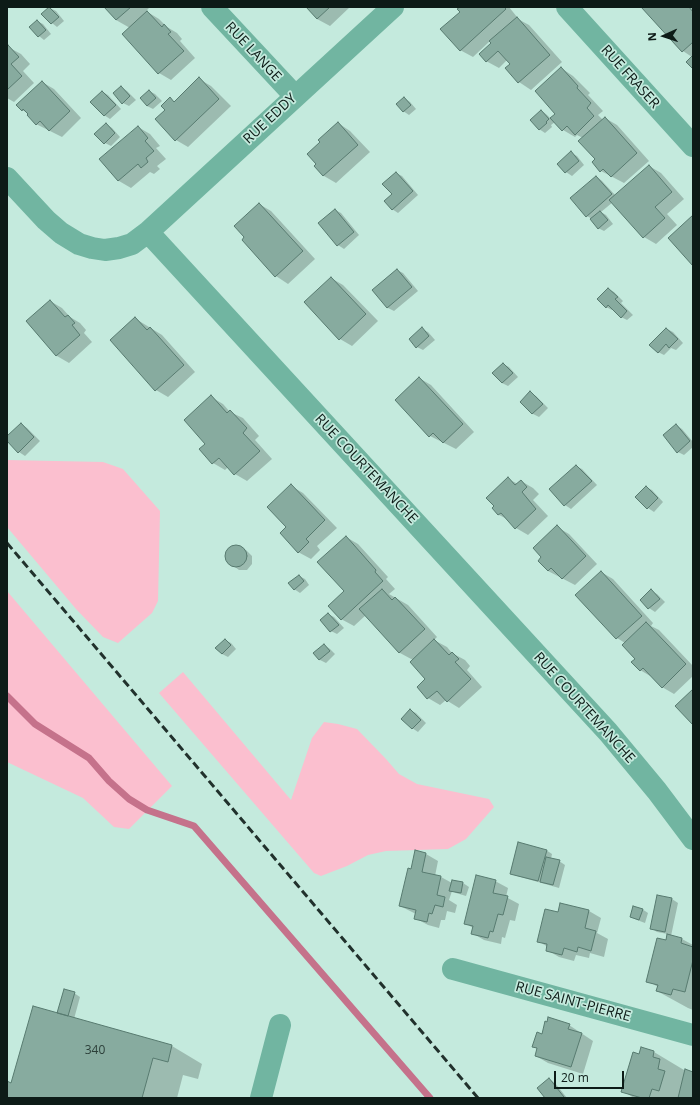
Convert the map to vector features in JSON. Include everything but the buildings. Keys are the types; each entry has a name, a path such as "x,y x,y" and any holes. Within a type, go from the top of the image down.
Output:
{"street":[{"name":"RUE LANGE","path":"212,7 294,96"},
{"name":"RUE EDDY","path":"148,232 294,96 393,7"},
{"name":"RUE FRASER","path":"567,7 693,146"},
{"path":"7,178 46,220 61,233 79,244 105,250 119,248 132,244 148,232"},
{"name":"RUE COURTEMANCHE","path":"148,232 608,732 652,785 693,839"},
{"name":"RUE SAINT-PIERRE","path":"453,969 693,1035"},
{"path":"261,1098 280,1025"}],"shaded area":[{"path":"7,460 103,462 123,469 160,511 158,601 152,613 118,643 103,637 76,609 7,527"},
{"path":"7,591 172,786 129,829 114,827 83,798 7,762"},
{"path":"183,672 291,800 312,738 324,722 357,729 399,774 417,784 489,799 494,807 466,839 448,849 386,851 368,855 347,866 321,876 314,873 159,693"}],"waterway":[{"path":"7,696 35,724 89,758 109,781 129,799 147,810 194,826 430,1098"}],"railway":[{"path":"7,543 478,1098"}]}
